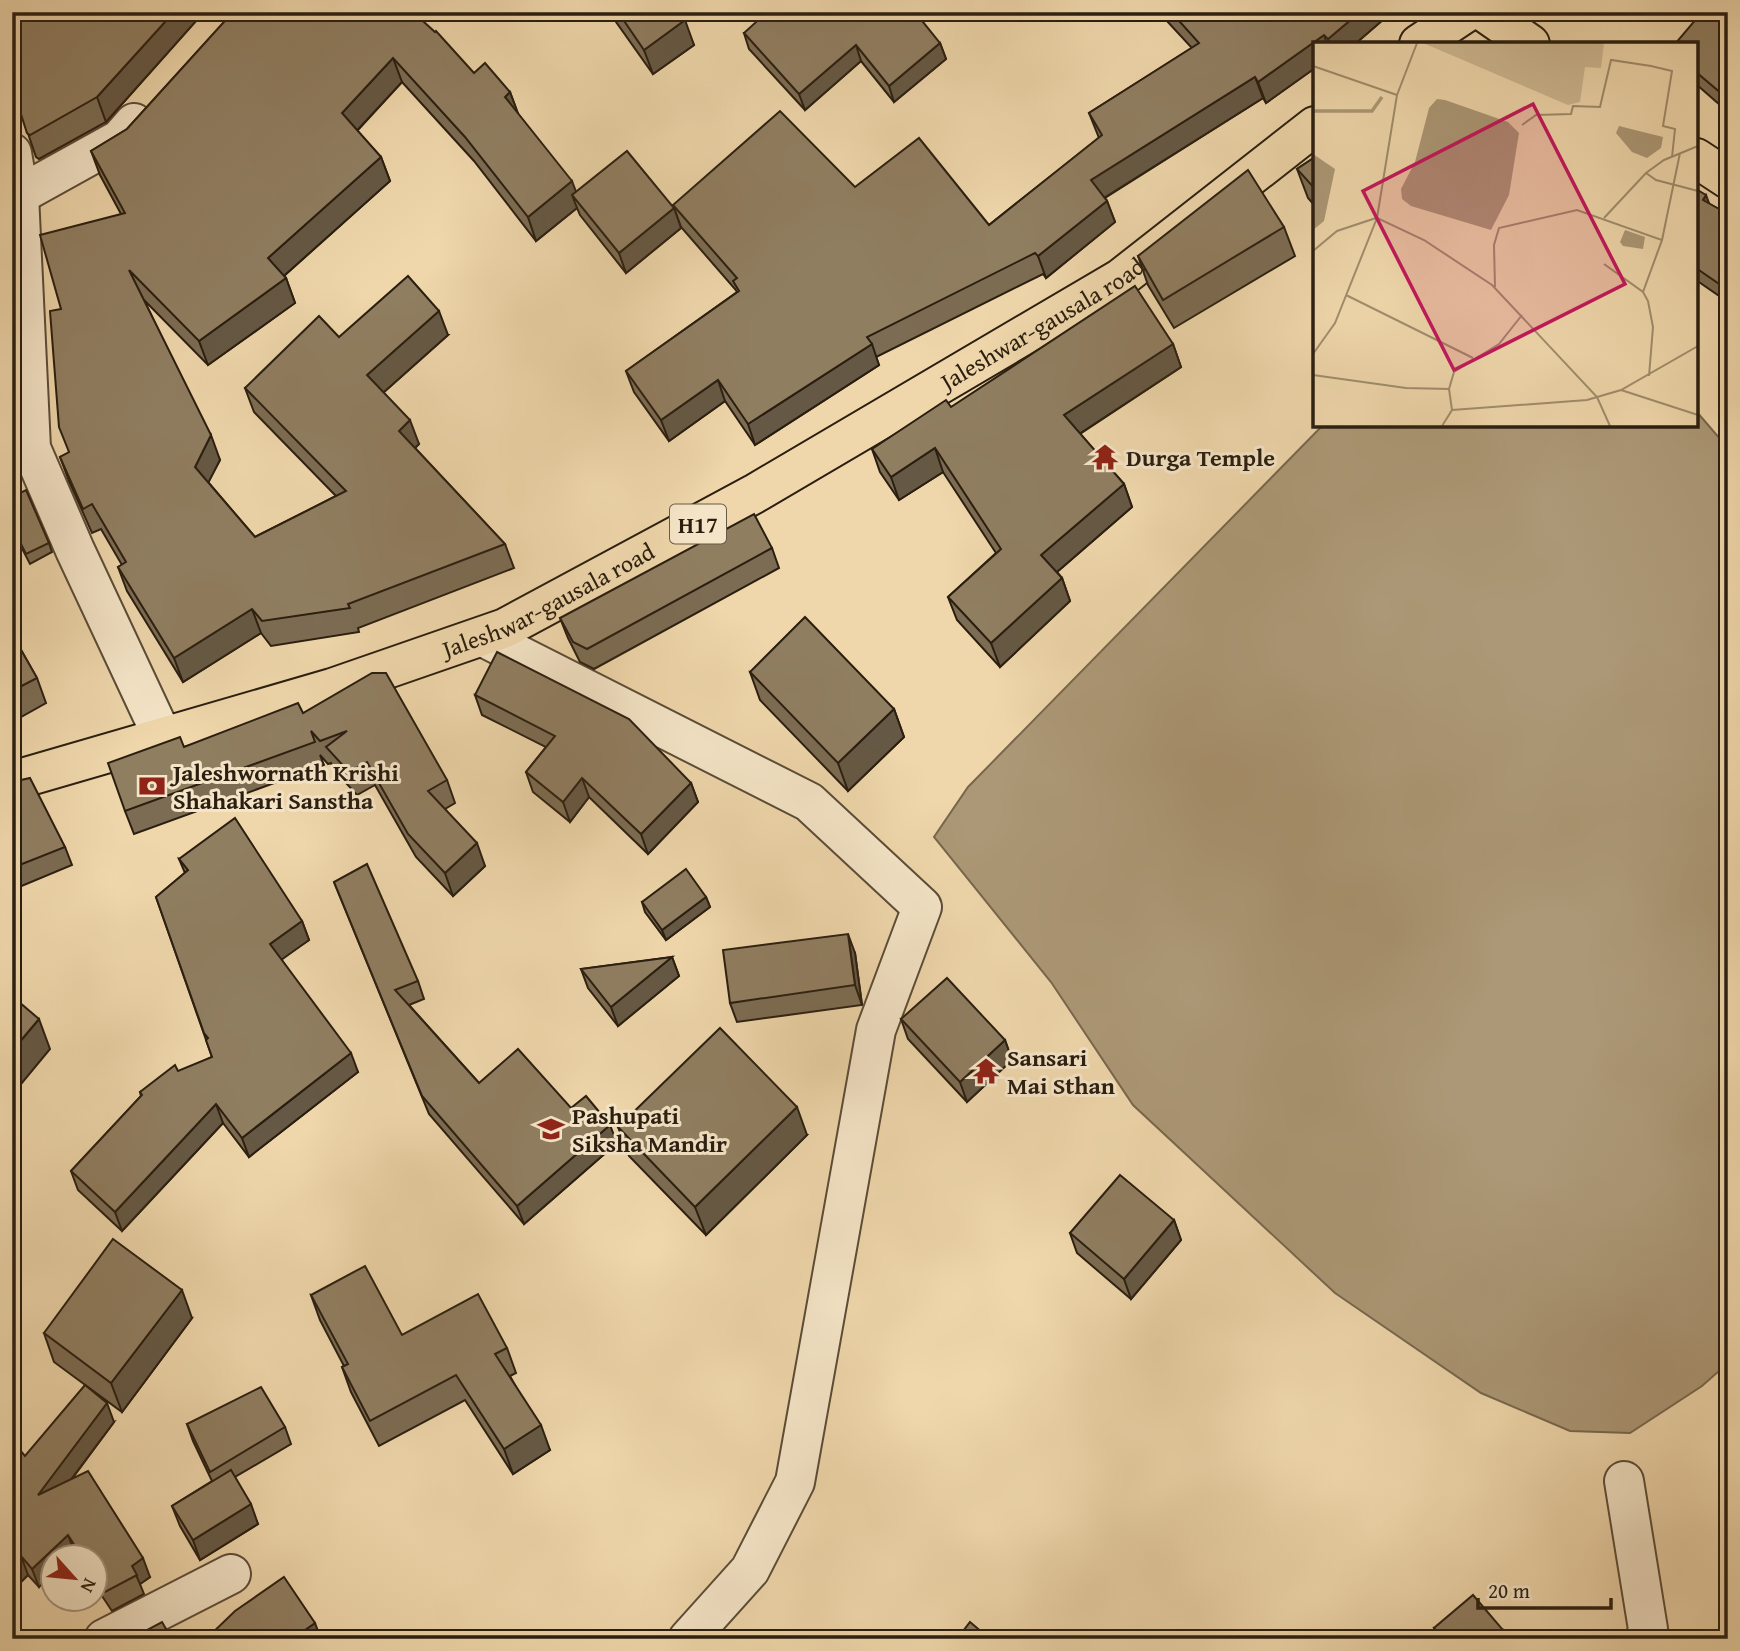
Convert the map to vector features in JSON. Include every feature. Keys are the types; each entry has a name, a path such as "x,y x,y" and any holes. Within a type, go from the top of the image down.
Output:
{"main road":[{"path":"1422,42 1467,12"},
{"path":"1484,12 1527,42"},
{"name":"Jaleshwar-gausala road","path":"12,781 332,688 505,628 754,494 1121,278 1313,128"},
{"path":"1698,159 1728,179"}],"street":[{"path":"19,195 120,139 155,100"},
{"path":"12,153 19,195 31,448 75,550 163,738"},
{"path":"483,637 809,802 922,907 876,1030 795,1482 750,1570 688,1639"},
{"path":"1624,1481 1648,1629 1645,1639"},
{"path":"104,1639 231,1574"}],"shaded area":[{"path":"1698,413 1728,448 1728,1363 1702,1386 1630,1433 1570,1431 1481,1393 1335,1293 1133,1105 1051,982 934,837 968,787 1321,427 1698,427"}],"building":[{"path":"12,12 174,12 97,97 30,135 27,133 12,86"},
{"path":"233,12 413,12 436,31 474,73 485,63 510,92 505,97 572,181 528,217 465,137 393,58 342,113 381,157 268,258 286,278 199,341 129,270 211,435 195,467 255,537 346,491 245,388 319,316 339,337 408,276 439,311 367,375 410,420 399,431 505,544 348,604 350,608 262,621 252,609 174,658 118,567 126,562 92,504 83,509 60,457 69,452 59,427 50,311 61,309 40,235 125,213 91,151 127,129"},
{"path":"618,12 679,12 685,20 644,50"},
{"path":"767,12 915,12 940,43 889,86 856,45 799,94 744,33"},
{"path":"1171,12 1360,12 1328,39 1324,35 1258,82 1255,77 1091,180 1107,201 1038,256 1035,253 867,337 872,344 748,424 718,380 661,420 626,371 739,291 733,281 737,278 673,205 780,111 855,187 919,138 989,225 1102,135 1089,113 1199,43"},
{"path":"1702,12 1728,12 1728,99 1698,74 1698,42 1677,42"},
{"path":"627,151 674,208 619,253 572,195"},
{"path":"1313,158 1313,187 1297,169"},
{"path":"1248,170 1284,227 1163,300 1138,256"},
{"path":"1698,190 1706,195 1703,200 1728,214 1728,290 1698,269"},
{"path":"1135,286 1173,344 1064,415 1124,484 1041,555 1062,578 991,643 948,597 1001,549 935,448 891,477 872,449 946,400 951,407"},
{"path":"26,490 49,543 26,554 12,526 12,497"},
{"path":"754,514 772,548 587,649 573,642 560,618"},
{"path":"805,617 894,709 838,763 750,672"},
{"path":"12,634 37,678 12,691"},
{"path":"497,652 629,719 691,783 641,834 582,778 563,802 526,772 555,736 475,695"},
{"path":"372,673 386,673 447,780 428,791 477,843 445,873 408,834 367,762 349,772 326,747 347,731 320,741 311,731 315,742 125,811 108,763 180,737 184,747 298,703 303,713"},
{"path":"30,778 65,847 12,868 12,782"},
{"path":"235,818 302,921 270,944 351,1053 242,1138 216,1104 115,1212 71,1171 142,1095 140,1092 175,1065 178,1071 212,1057 206,1040 208,1038 156,897 188,870 179,859"},
{"path":"367,864 418,981 395,990 479,1083 518,1049 571,1108 586,1096 610,1125 517,1206 422,1096 334,882"},
{"path":"686,869 706,897 662,930 642,902"},
{"path":"848,934 855,985 730,1003 723,950"},
{"path":"672,957 611,1007 581,969"},
{"path":"947,978 1005,1040 960,1082 901,1019"},
{"path":"12,996 39,1019 12,1051"},
{"path":"720,1028 797,1107 695,1207 618,1127"},
{"path":"1120,1175 1174,1220 1124,1279 1070,1233"},
{"path":"113,1239 182,1290 111,1383 44,1333"},
{"path":"365,1266 402,1335 478,1294 507,1348 495,1354 541,1425 504,1449 456,1375 370,1421 342,1367 348,1364 311,1295"},
{"path":"85,1385 107,1403 38,1495 88,1471 143,1558 132,1566 137,1575 108,1590 108,1542 72,1542 68,1535 61,1542 38,1542 38,1563 32,1569 21,1556 12,1565 12,1455 19,1449 25,1456"},
{"path":"261,1387 285,1427 210,1472 187,1424"},
{"path":"231,1470 251,1504 193,1540 172,1506"},
{"path":"284,1577 315,1623 292,1639 206,1639 235,1611"},
{"path":"1473,1595 1503,1630 1492,1639 1443,1639 1434,1628"},
{"path":"162,1622 166,1629 150,1639 132,1638"},
{"path":"970,1622 990,1639 957,1639"}],"place":[{"name":"Durga Temple","path":"1105,457"},
{"name":"Jaleshwornath Krishi Shahakari Sanstha","path":"152,786"},
{"name":"Sansari Mai Sthan","path":"986,1071"},
{"name":"Pashupati Siksha Mandir","path":"551,1129"}]}
